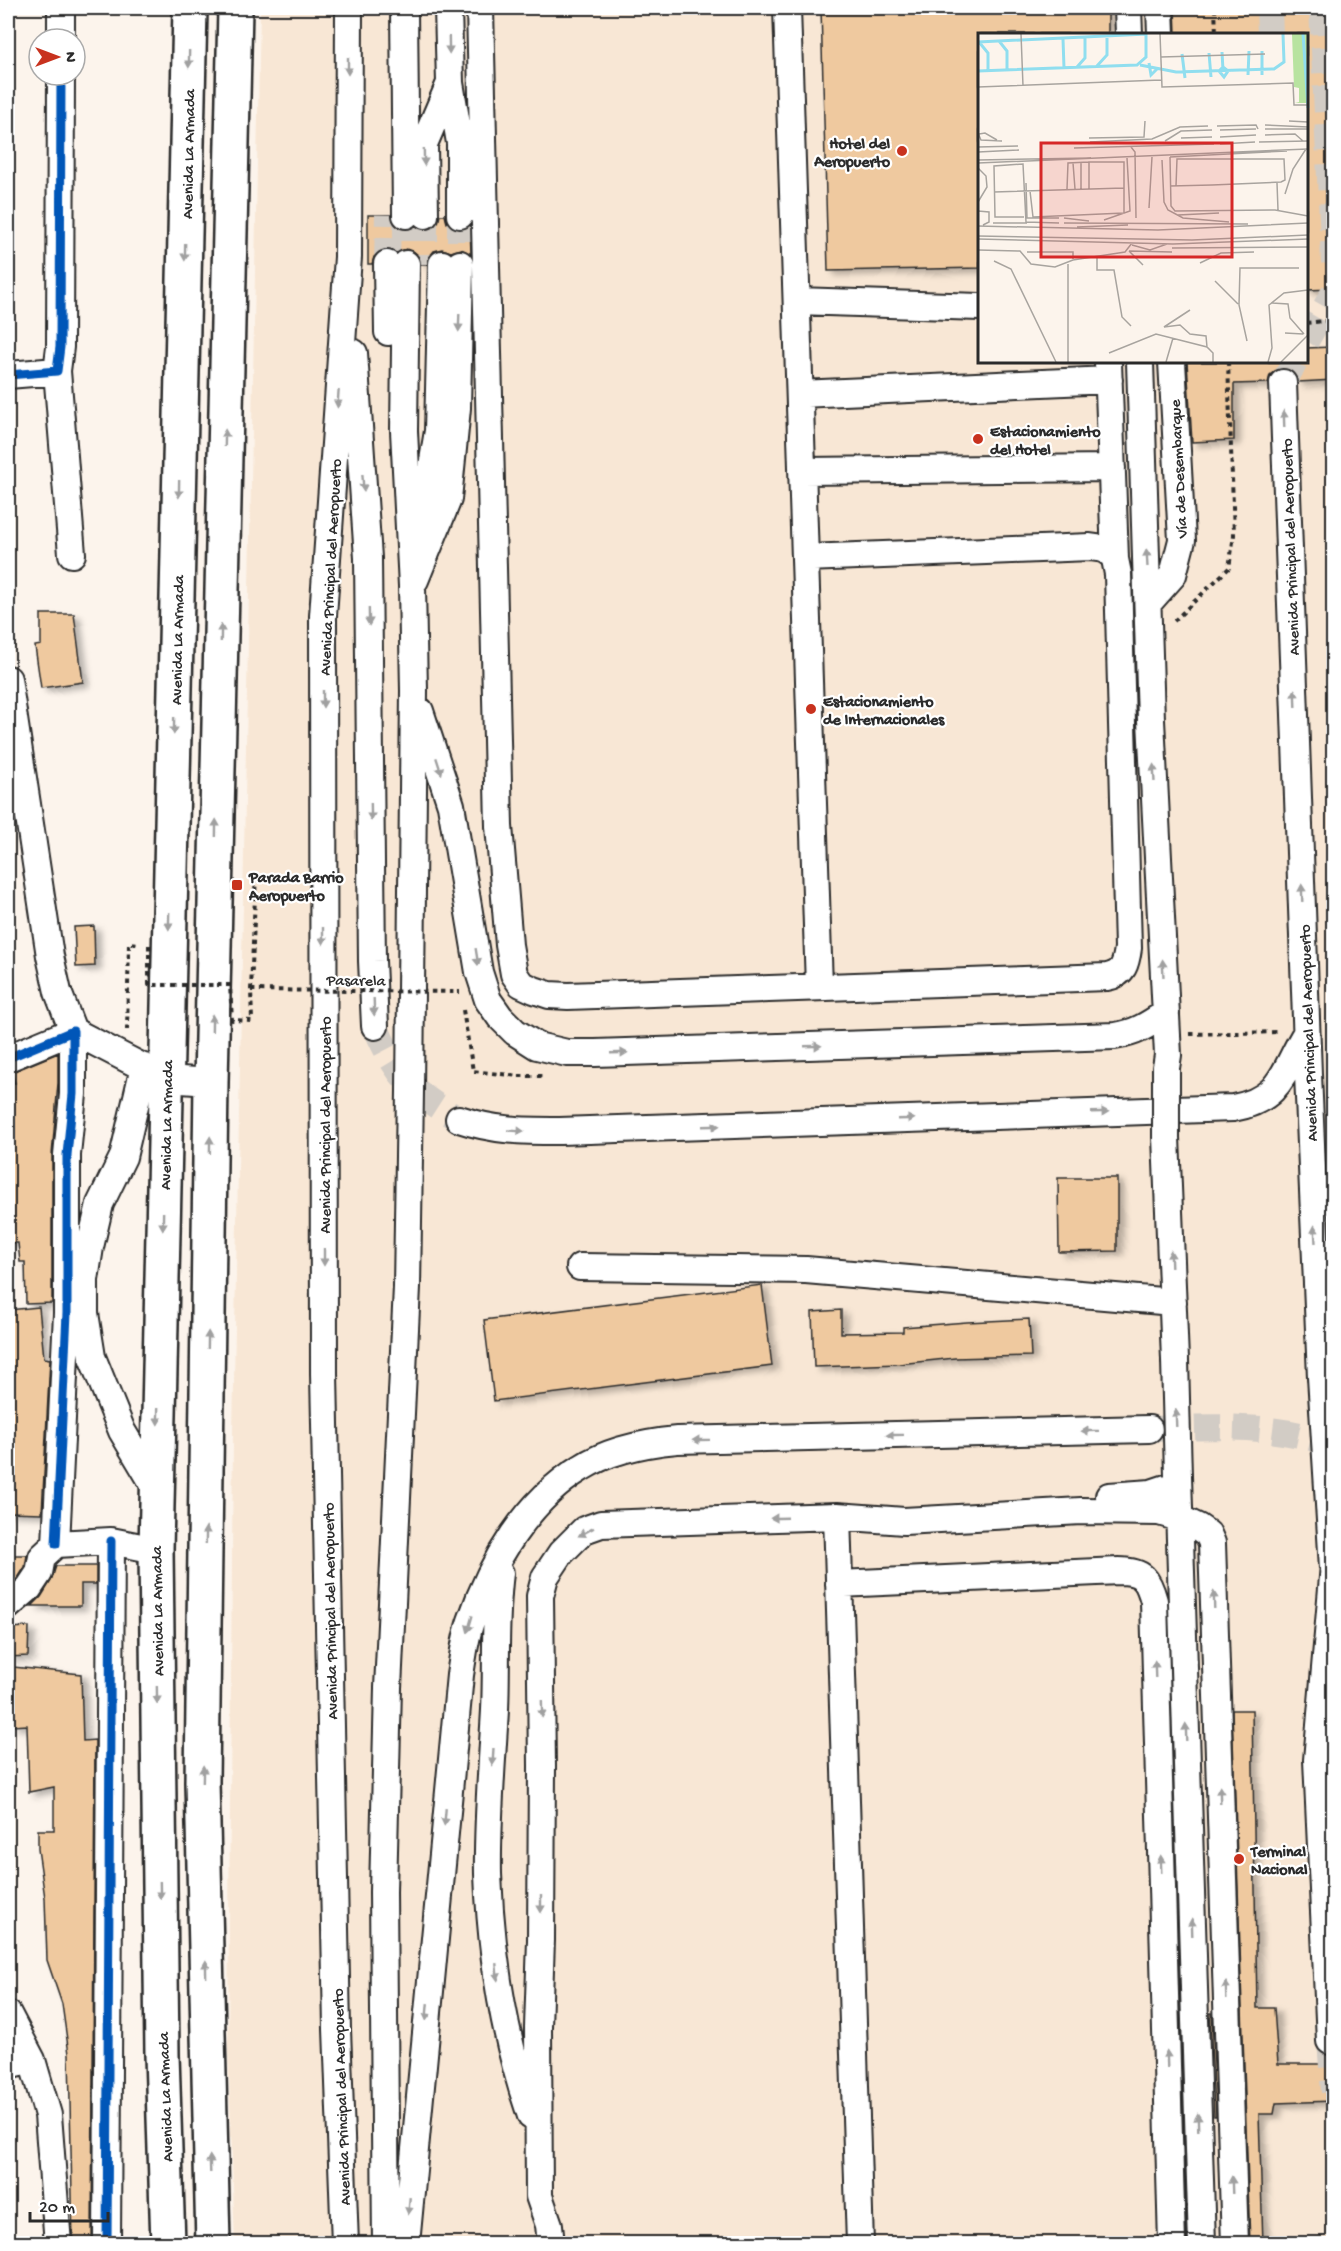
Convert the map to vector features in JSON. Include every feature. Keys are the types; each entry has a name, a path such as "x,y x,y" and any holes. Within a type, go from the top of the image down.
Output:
{"main road":[{"name":"Avenida La Armada","path":"168,2244 162,2055 156,1488 145,1068 190,8"},
{"path":"213,2244 202,1782 211,1082 235,8"}],"street":[{"path":"61,8 61,27"},
{"name":"Avenida Principal del Aeropuerto","path":"345,2244 336,2005 324,1385 323,616 348,257 349,8"},
{"path":"404,8 404,56 424,215 441,143 450,83 448,8"},
{"path":"480,8 499,826 509,945 514,974 521,984 549,995 1116,975 1126,962 1128,948 1118,574 1115,559 1109,371 800,394"},
{"path":"787,8 819,987"},
{"path":"1128,8 1129,33"},
{"path":"1160,8 1161,33"},
{"path":"60,87 60,347 57,371 72,554"},
{"path":"348,257 368,558 372,961 375,1026"},
{"path":"386,2244 383,1892 388,1688 407,1287 414,691 412,586 388,364 424,264"},
{"path":"412,586 424,429 424,264"},
{"path":"412,586 448,499 457,408 424,264"},
{"path":"797,301 978,307"},
{"path":"1140,363 1151,720 1166,1013 1166,1137 1202,2244"},
{"name":"Vía de Desembarque","path":"1149,603 1173,575 1182,540 1172,363"},
{"path":"8,375 57,371"},
{"name":"Avenida Principal del Aeropuerto","path":"1283,382 1321,1377 1333,1568 1317,1760 1330,2042"},
{"path":"802,471 1112,468"},
{"path":"806,558 1090,547 1104,549 1115,559"},
{"path":"8,679 50,956 58,992 73,1031 73,1094 67,1155 67,1313 56,1544"},
{"path":"414,691 451,805 479,972 488,1000 515,1032 537,1046 567,1053 595,1053 1114,1036 1132,1034 1147,1027 1166,1013"},
{"path":"8,1058 73,1031 145,1068 211,1082"},
{"path":"459,1119 486,1128 560,1131 1233,1108 1251,1105 1265,1097 1277,1086 1307,1031"},
{"path":"145,1068 123,1157 100,1204 85,1280 85,1313 92,1357 122,1431 156,1488"},
{"path":"580,1267 806,1270 1173,1302"},
{"path":"406,2244 460,1675 470,1623 502,1552 525,1519 550,1490 583,1467 646,1443 677,1440 1149,1429"},
{"path":"550,2244 549,2225 539,2196 538,2138 542,1766 540,1596 545,1577 561,1552 584,1530 602,1524 837,1516 982,1499 1142,1494 1160,1491 1178,1480"},
{"path":"837,1516 904,1521 1081,1511 1159,1512 1179,1518 1208,1534 1212,1543 1235,2244"},
{"path":"837,1516 860,2244"},
{"path":"107,2244 111,1542"},
{"path":"8,1606 29,1588 39,1573 42,1557 56,1544 111,1542 156,1550"},
{"path":"502,1552 495,1612 496,1684 488,1874 498,1989 512,2058 538,2138"},
{"path":"839,1584 1131,1571 1140,1574 1147,1581 1154,1601 1172,2244"},
{"path":"8,2014 32,2060 48,2115 58,2244"},
{"path":"8,2066 32,2060"}],"path":[{"path":"1215,8 1216,33"},
{"path":"1308,323 1334,320"},
{"path":"1170,624 1229,568 1234,535 1228,363"},
{"path":"145,1068 129,943 150,945 150,985 230,985 232,1020 252,1021 251,990 256,873"},
{"path":"1167,1062 1179,1049 1184,1034 1307,1031"}],"shaded area":[{"path":"260,8 1333,8 1333,2243 235,2244 228,2047 233,1433"}],"building":[{"name":"Hotel del Aeropuerto","path":"821,8 1108,8 1108,33 978,33 978,268 828,271"},
{"path":"1175,8 1334,8 1334,289 1308,290 1308,33 1176,33"},
{"path":"368,215 391,215 393,223 399,228 406,230 416,226 425,230 438,223 440,215 445,215 447,223 453,228 461,230 470,226 471,254 461,249 451,252 442,249 434,251 427,264 421,264 419,256 413,251 406,249 396,253 386,249 379,251 372,264 368,264"},
{"path":"1334,347 1334,380 1298,382 1291,370 1282,368 1270,375 1268,383 1234,384 1234,440 1192,442 1187,363 1308,363 1308,348"},
{"path":"41,614 74,614 83,682 41,688 35,646 41,645"},
{"path":"94,926 95,966 76,967 74,927"},
{"path":"58,1053 52,1155 52,1303 26,1304 25,1262 20,1262 18,1243 8,1243 10,1083 15,1083 12,1072"},
{"path":"1058,1178 1117,1178 1117,1251 1059,1252"},
{"path":"762,1285 772,1366 494,1401 484,1320"},
{"path":"39,1307 44,1358 50,1359 42,1513 8,1512 8,1310"},
{"path":"841,1310 841,1333 903,1332 903,1327 1029,1319 1031,1356 955,1358 899,1364 814,1367 812,1312"},
{"path":"8,1555 27,1555 25,1567 18,1578 8,1586"},
{"path":"56,1566 96,1566 96,1584 81,1584 81,1606 32,1606 51,1581"},
{"path":"29,1627 28,1656 8,1657 8,1628"},
{"path":"13,1667 81,1674 83,1741 95,1740 92,2244 73,2244 69,2054 62,2004 47,1960 45,1898 38,1849 38,1830 54,1830 54,1787 29,1792 27,1725 12,1726"},
{"path":"1232,1710 1252,1710 1257,2008 1274,2008 1278,2064 1334,2064 1334,2101 1276,2103 1274,2114 1259,2114 1263,2244 1250,2244"},
{"path":"1210,2013 1212,2013 1216,2116 1214,2116"}],"tunnel":[{"path":"1269,8 1270,33"},
{"path":"1322,8 1334,263"},
{"path":"387,264 388,215"},
{"path":"406,215 406,264"},
{"path":"425,215 425,264"},
{"path":"460,215 460,264"},
{"path":"1308,338 1334,292"},
{"path":"1283,383 1294,363"},
{"path":"375,1026 390,1057 407,1081 429,1101 459,1119"},
{"path":"1156,1429 1246,1428 1290,1433 1334,1445"},
{"path":"1330,2041 1334,2092"}],"cycle path":[{"path":"8,375 57,371 60,347 61,87"},
{"path":"8,1058 73,1031 73,1094 67,1155 67,1313 56,1544"},
{"path":"107,2244 111,1541"}],"place":[{"name":"Hotel del Aeropuerto","path":"902,151"},
{"name":"Estacionamiento del Hotel","path":"978,439"},
{"name":"Estacionamiento de Internacionales","path":"811,709"},
{"name":"Parada Barrio Aeropuerto","path":"237,885"},
{"name":"Terminal Nacional","path":"1239,1859"}]}
